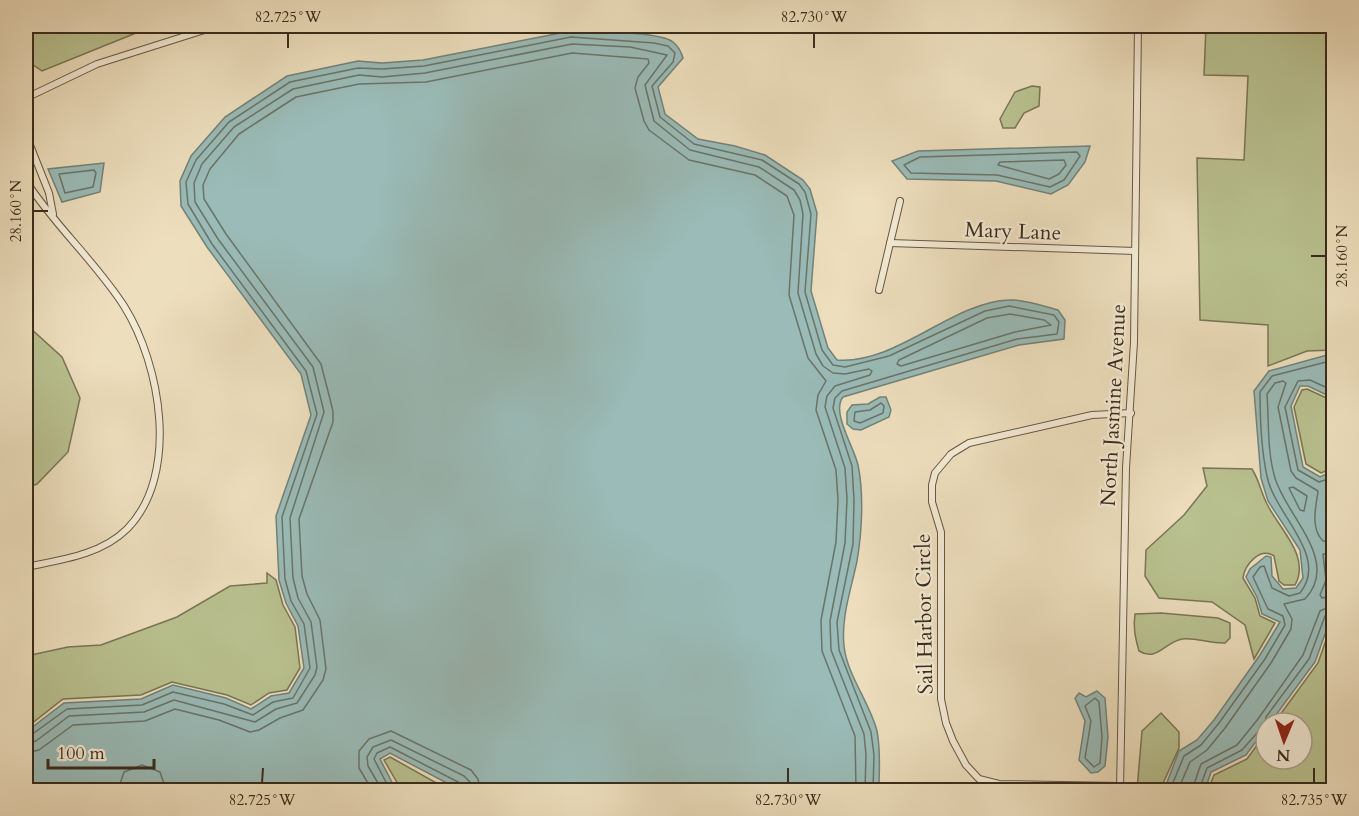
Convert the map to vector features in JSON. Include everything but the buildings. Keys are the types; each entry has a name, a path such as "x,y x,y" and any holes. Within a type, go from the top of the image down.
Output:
{"street":[{"path":"26,98 98,64 217,26"},
{"name":"North Jasmine Avenue","path":"1120,788 1125,468 1131,414 1138,26"},
{"path":"26,135 49,193 54,218"},
{"path":"26,181 100,273 125,308 144,348 156,392 158,469 145,503 126,529 105,544 76,557 26,567"},
{"path":"879,290 900,201"},
{"name":"Mary Lane","path":"890,243 1135,251"},
{"name":"Sail Harbor Circle","path":"1120,788 1018,787 979,779 966,765 946,723 940,684 940,532 932,502 935,473 951,454 969,443 1092,415 1131,414"}],"green space":[{"path":"26,26 167,26 136,33 42,71 26,60"},
{"path":"1206,26 1333,26 1333,350 1307,351 1268,366 1268,325 1200,320 1197,158 1244,160 1248,76 1204,75"},
{"path":"1032,86 1040,87 1039,106 1024,113 1015,128 1003,128 1000,119 1015,92"},
{"path":"26,327 62,357 80,398 68,452 37,484 26,488"},
{"path":"1307,389 1333,401 1333,468 1321,473 1306,464 1294,407 1302,390"},
{"path":"1203,468 1252,469 1267,504 1296,553 1299,564 1299,574 1295,585 1284,585 1279,581 1274,556 1269,554 1254,558 1244,573 1243,578 1255,598 1260,616 1275,623 1254,659 1245,625 1212,602 1159,598 1145,576 1146,550 1184,515 1207,486"},
{"path":"267,573 276,580 283,605 295,627 300,668 287,690 269,693 251,705 227,695 172,682 141,695 63,699 26,728 26,656 68,647 101,645 177,617 230,586 267,583"},
{"path":"1161,613 1218,618 1230,623 1230,638 1225,643 1182,639 1156,653 1145,654 1139,651 1134,623 1135,614"},
{"path":"1333,620 1333,790 1208,790 1214,775 1247,759 1254,749 1254,771 1314,771 1314,711 1283,711 1318,663"},
{"path":"1161,713 1179,732 1179,748 1160,790 1137,790 1142,731"},
{"path":"390,757 449,790 399,790 384,760"}],"water":[{"path":"571,31 640,34 665,38 673,42 680,49 683,58 658,87 665,114 698,139 765,155 803,180 810,189 817,213 811,291 828,348 837,360 859,359 881,353 966,311 988,303 1009,300 1027,302 1058,310 1065,320 1064,339 1019,345 843,397 840,403 841,420 858,465 862,500 859,550 845,614 844,646 849,668 877,731 879,790 460,790 390,753 380,759 396,790 160,790 142,787 133,790 26,790 26,732 64,703 141,699 173,685 226,698 251,709 271,696 289,693 304,668 298,626 286,603 279,580 276,516 311,415 301,374 207,247 181,206 180,181 191,156 225,117 287,76 358,61 382,63 423,60"},
{"path":"1090,146 1085,162 1068,185 1051,194 996,181 907,179 892,161 918,151"},
{"path":"104,163 100,192 62,202 48,169"},
{"path":"1327,355 1333,358 1333,398 1308,386 1300,386 1291,406 1303,467 1320,477 1333,471 1333,494 1328,508 1333,539 1333,612 1315,662 1279,711 1254,711 1254,744 1246,755 1211,772 1205,790 1164,790 1179,751 1197,740 1214,720 1260,655 1280,622 1262,614 1257,597 1246,577 1250,569 1266,556 1271,557 1272,576 1283,589 1296,588 1303,578 1300,550 1268,501 1261,478 1254,391 1269,371"},
{"path":"880,397 886,397 891,410 889,417 861,430 853,429 847,424 847,412 852,405 868,404"},
{"path":"1097,691 1105,698 1108,737 1105,766 1098,772 1091,773 1079,760 1085,721 1075,698 1079,693 1086,697"}]}
